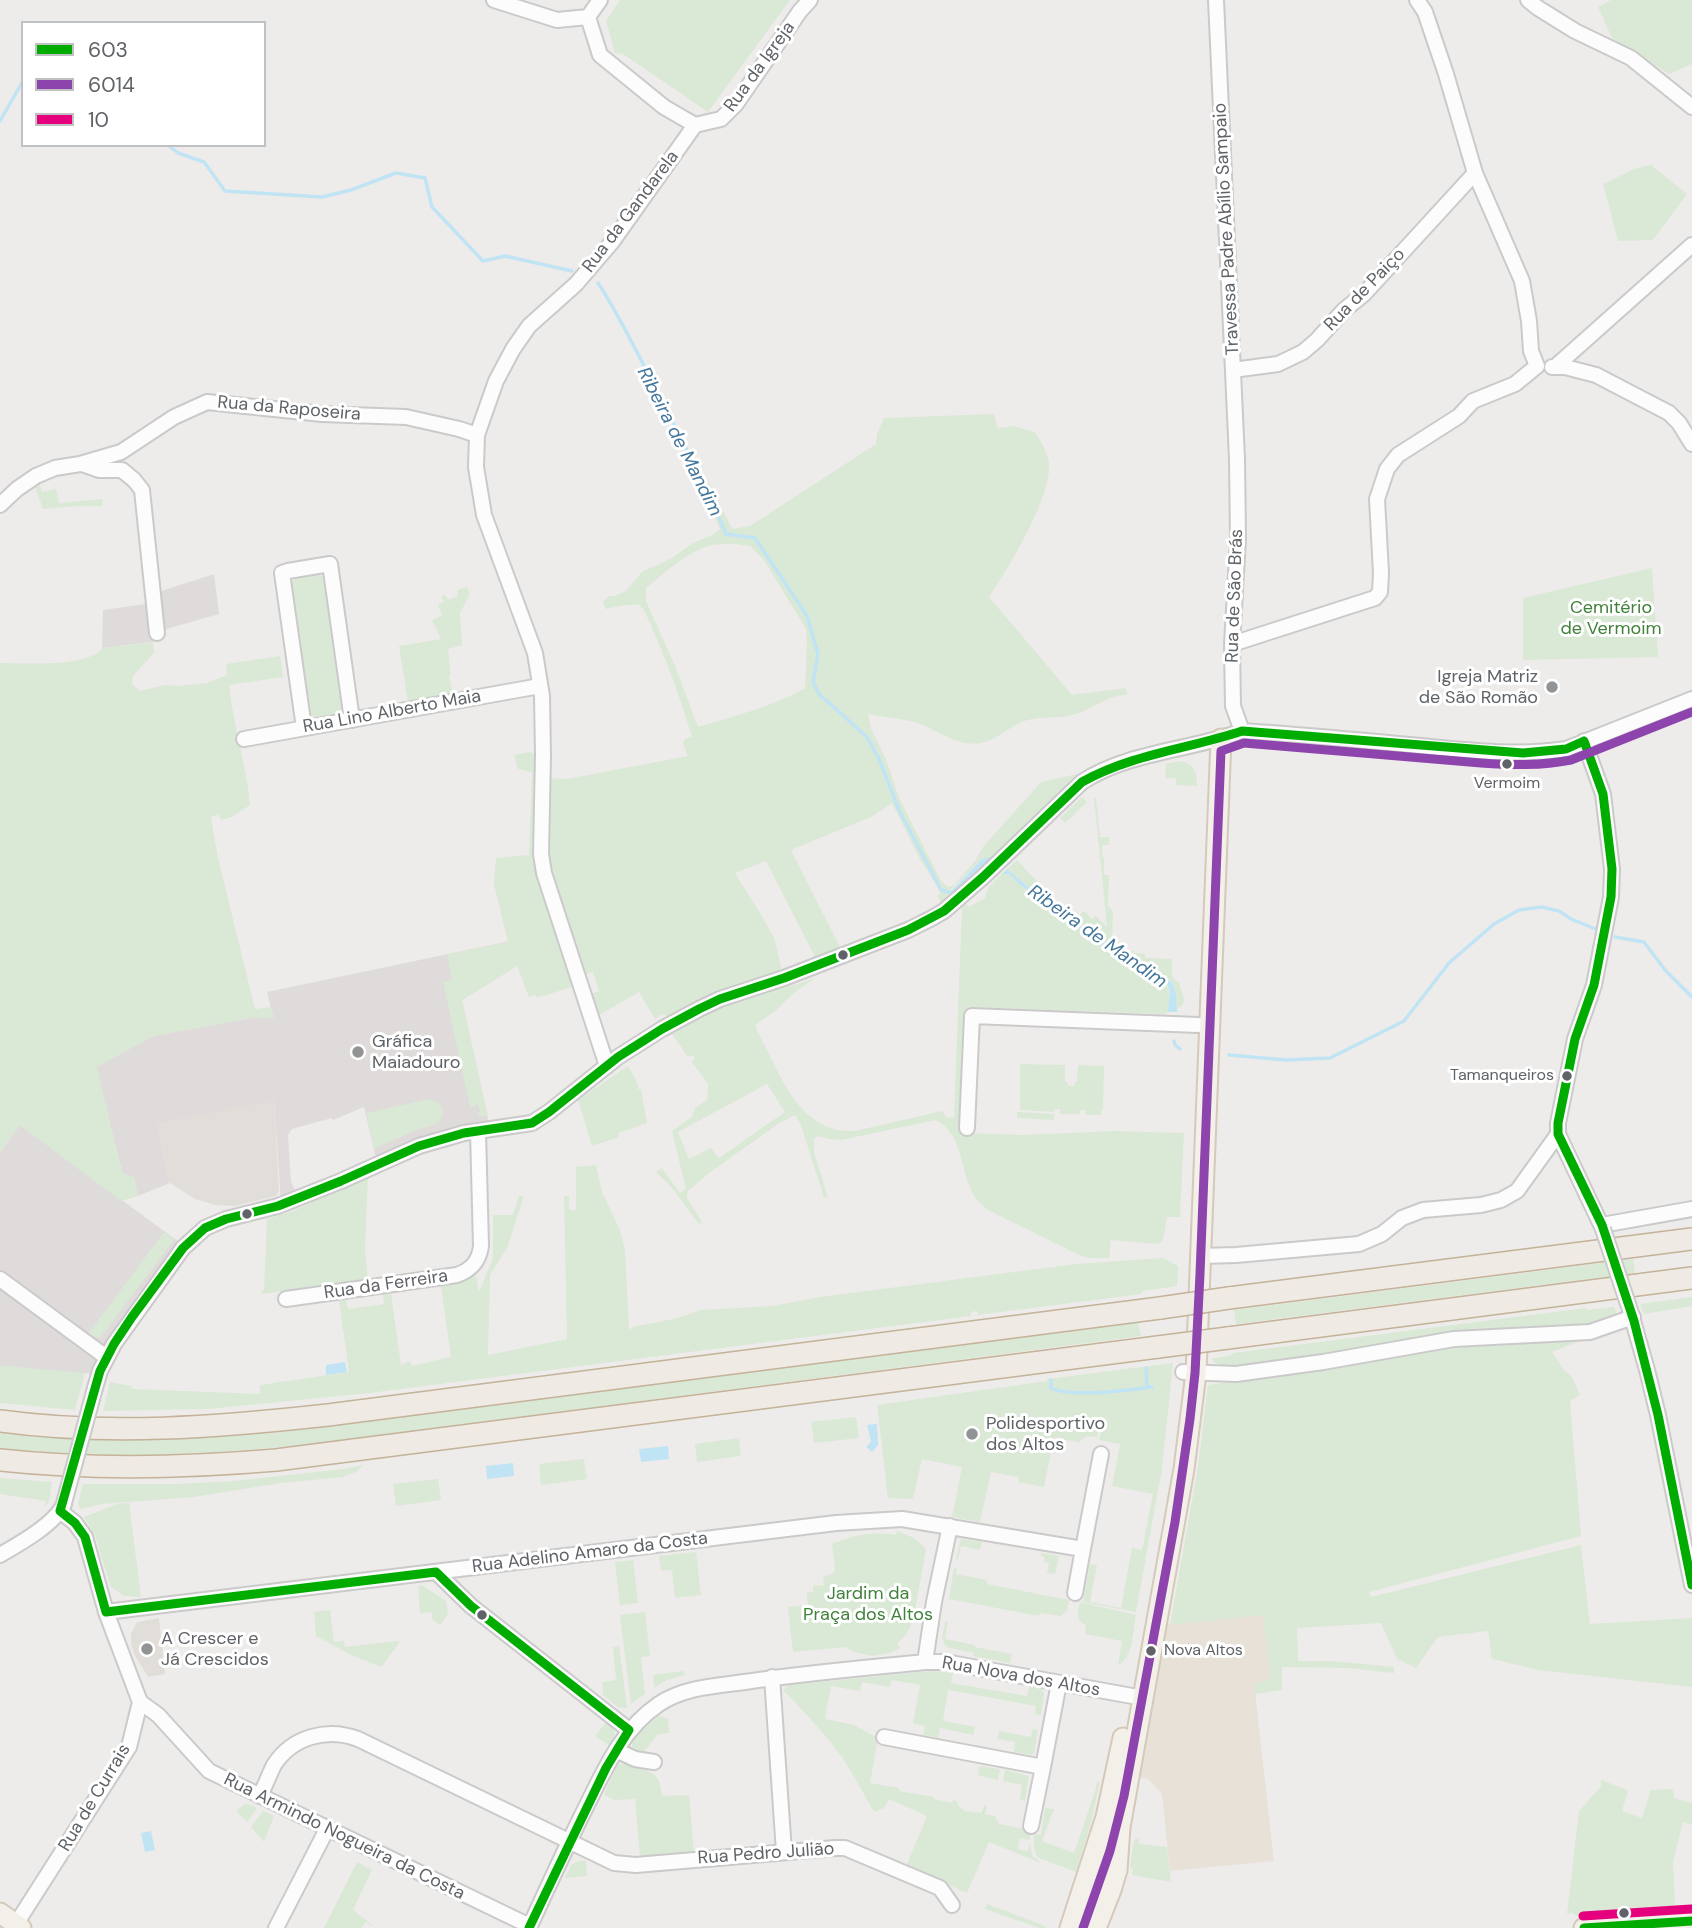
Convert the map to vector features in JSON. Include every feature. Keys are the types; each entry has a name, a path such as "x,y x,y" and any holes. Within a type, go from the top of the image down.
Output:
{"highway":[{"path":"0,1421 73,1428 159,1429 328,1415 1692,1239"},
{"path":"0,1460 97,1467 149,1467 276,1460 1692,1278"}],"main road":[{"path":"1197,1267 1198,1024 1215,740"},
{"path":"1096,1928 1117,1870 1137,1697 1163,1520 1189,1372 1197,1267 1215,740"},
{"path":"1070,1928 1106,1817 1137,1697"},
{"path":"1584,1928 1692,1921"}],"street":[{"path":"494,0 556,20 588,17 600,0"},
{"name":"Rua da Igreja","path":"695,125 721,119 736,104 810,0"},
{"name":"Travessa Padre Abílio Sampaio","path":"1216,0 1237,459"},
{"path":"1418,0 1425,12 1446,74 1475,173 1522,281 1531,351 1537,366"},
{"path":"1528,0 1575,31 1631,58 1692,107"},
{"path":"588,17 600,55 664,107 695,125"},
{"name":"Rua da Gandarela","path":"607,1066 544,873 541,831 543,755 540,686 535,653 484,514 476,467 477,435 496,382 529,326 576,284 612,242 695,125"},
{"name":"Rua de Paiço","path":"1234,370 1278,363 1303,352 1344,310 1364,294 1475,173"},
{"path":"1555,367 1692,245"},
{"path":"1232,644 1375,598 1380,592 1381,573 1377,499 1387,469 1398,455 1459,416 1473,401 1515,384 1537,366 1565,367 1596,375 1670,413 1692,444"},
{"name":"Rua da Raposeira","path":"0,505 36,476 55,468 121,452 174,417 207,402 322,414 407,417 477,435"},
{"name":"Rua de São Brás","path":"1237,459 1238,539 1232,644 1233,706 1242,731"},
{"path":"80,464 99,470 122,470 142,490 157,633"},
{"path":"304,728 282,573 330,564 352,719"},
{"name":"Rua Lino Alberto Maia","path":"244,739 540,686"},
{"path":"0,1555 38,1531 62,1507 106,1357 183,1248 205,1228 226,1219 278,1206 416,1147 464,1133 532,1123 550,1112 607,1066 662,1029 720,999 784,978 908,930 944,911 1082,782 1099,771 1242,731 1523,753 1566,749 1692,698"},
{"path":"1584,741 1603,794 1612,869 1611,897 1594,985 1575,1039 1558,1133 1602,1227 1631,1312 1658,1415 1692,1585"},
{"path":"967,1128 972,1016 1198,1024"},
{"name":"Rua da Ferreira","path":"286,1300 457,1275 471,1268 479,1256 481,1246 478,1131"},
{"path":"1197,1267 1236,1255 1359,1244 1382,1234 1402,1217 1423,1210 1481,1205 1501,1200 1517,1191 1558,1133"},
{"path":"1602,1227 1692,1209"},
{"path":"0,1279 106,1357"},
{"path":"1189,1372 1236,1374 1454,1339 1590,1332 1631,1312"},
{"path":"1075,1593 1101,1454"},
{"path":"62,1507 85,1537 106,1612 140,1702"},
{"name":"Rua Adelino Amaro da Costa","path":"106,1612 836,1522 902,1519 1083,1549"},
{"path":"925,1662 950,1525"},
{"path":"436,1572 471,1606 629,1730"},
{"name":"Rua Nova dos Altos","path":"530,1927 616,1749 629,1730 661,1703 682,1693 772,1677 946,1662 1137,1697"},
{"path":"772,1677 784,1852"},
{"path":"1031,1826 1059,1683"},
{"name":"Rua Armindo Nogueira da Costa","path":"140,1702 158,1714 209,1771 530,1927"},
{"name":"Rua de Currais","path":"12,1922 129,1747 140,1702"},
{"name":"Rua Pedro Julião","path":"260,1796 274,1767 293,1746 321,1734 340,1734 358,1739 614,1863 625,1865 835,1848 855,1852 940,1888 952,1905"},
{"path":"884,1737 1043,1767"},
{"path":"616,1749 635,1759 654,1762"},
{"path":"276,1928 327,1829"}],"shaded area":[{"path":"214,574 219,614 163,630 155,593"},
{"path":"153,603 157,641 102,648 103,610"},
{"path":"510,941 517,966 462,1000 490,1128 376,1158 364,1107 333,1120 332,1118 292,1129 288,1135 291,1182 298,1196 281,1203 274,1101 157,1124 170,1183 138,1196 134,1177 122,1172 96,1067 153,1036 256,1017 273,1018 267,992"},
{"path":"274,1100 279,1191 276,1196 235,1206 216,1205 195,1199 170,1183 157,1124"},
{"path":"20,1125 183,1245 97,1374 0,1367 0,1152"},
{"path":"1264,1615 1271,1681 1254,1683 1274,1861 1170,1871 1162,1794 1148,1779 1130,1776 1157,1626"},
{"name":"A Crescer e Já Crescidos","path":"159,1618 165,1674 148,1677 134,1654 131,1634 137,1622"}],"green space":[{"path":"620,0 790,0 708,112 623,54 615,53 606,21"},
{"path":"1611,0 1692,0 1692,64 1669,74 1612,38 1598,7"},
{"path":"1651,165 1687,194 1653,240 1618,241 1603,184 1634,169"},
{"path":"994,414 997,428 1014,426 1036,433 1048,458 1049,472 1045,489 1029,529 989,597 1072,695 1126,688 1127,695 1113,697 1072,715 1024,721 992,739 971,744 953,740 919,724 868,714 871,729 886,759 899,798 941,881 948,887 954,885 975,861 983,847 1041,782 1077,774 994,856 982,859 949,891 950,894 953,893 942,904 937,895 941,893 919,857 892,803 871,817 791,850 841,949 816,959 766,861 735,873 775,940 782,972 718,993 669,1017 662,1014 655,1019 639,992 596,1017 589,995 599,991 593,972 583,975 549,865 548,778 567,779 688,756 683,744 685,739 692,737 670,672 644,610 639,605 606,609 603,602 609,596 626,591 642,572 672,558 720,529 702,490 709,482 732,529 750,526 876,444 884,418","holes":["724,544 750,546 764,560 806,629 805,688 766,706 698,727 646,601 646,588 677,563 704,548"]},
{"path":"38,481 42,492 56,489 59,503 103,499 102,506 43,509 34,484"},
{"name":"Cemitério de Vermoim","path":"1652,568 1658,657 1523,660 1523,598"},
{"path":"319,575 323,577 342,710 339,713 315,717 311,715 292,582 294,579"},
{"path":"467,587 470,594 460,613 462,645 448,649 453,695 408,702 399,646 441,639 432,620 442,615 438,605 444,602 441,596 445,595 448,600 458,596 457,590"},
{"path":"153,642 154,653 133,676 132,684 140,691 165,685 207,683 227,675 226,664 280,656 283,677 229,685 250,805 232,817 221,820 218,814 211,817 218,858 255,1009 271,1007 274,1018 256,1017 153,1036 97,1067 121,1169 125,1175 134,1177 138,1196 121,1201 20,1125 0,1152 0,663 70,662 84,659 102,648"},
{"path":"530,752 537,756 533,855 543,895 575,986 537,998 536,995 529,997 517,966 462,1000 488,1117 480,1116 476,1113 480,1112 478,1104 470,1108 443,982 452,980 447,954 508,942 494,884 496,858 529,855 532,772 518,769 514,755"},
{"path":"1180,761 1194,769 1197,786 1176,785 1176,778 1165,778 1166,764"},
{"path":"1082,797 1087,802 1065,823 1060,818"},
{"path":"1094,798 1100,837 1109,837 1109,845 1102,845 1102,857 1104,875 1109,875 1108,906 1113,911 1112,945 1119,950 1145,954 1145,958 1172,959 1172,976 1179,982 1184,999 1177,1012 1172,982 1119,953 1045,901 1007,869 1017,860 1061,907 1076,918 1084,911 1092,919 1096,916 1107,927"},
{"path":"1002,874 1009,874 1118,957 1168,987 1170,1003 1168,1012 1164,1014 967,1007 962,1133 1184,1133 1180,1217 1167,1217 1163,1240 1158,1244 1111,1240 1109,1258 1089,1258 988,1210 973,1194 951,1134 936,1120 841,1140 818,1136 814,1139 814,1153 828,1197 824,1198 801,1125 796,1116 793,1116 709,1173 688,1191 687,1198 702,1222 699,1224 672,1188 656,1172 662,1168 680,1193 686,1189 672,1131 692,1117 695,1108 707,1100 708,1084 692,1062 695,1057 688,1057 670,1031 726,1003 815,978 755,1025 786,1086 813,1119 839,1130 855,1131 942,1111 947,1118 954,1117 962,907 966,904 969,907 985,898 988,888","holes":["767,1084 785,1112 719,1158 711,1148 689,1159 678,1132"]},
{"path":"1020,1064 1065,1065 1065,1082 1068,1086 1074,1086 1077,1082 1078,1065 1104,1066 1101,1115 1086,1115 1085,1110 1080,1110 1080,1114 1060,1114 1060,1109 1055,1109 1054,1112 1020,1110"},
{"path":"628,1066 638,1089 641,1089 647,1123 618,1133 619,1137 592,1146 578,1100"},
{"path":"429,1099 437,1102 442,1109 441,1120 374,1149 366,1113"},
{"path":"1017,1112 1054,1114 1054,1120 1017,1118"},
{"path":"596,1165 602,1192 620,1230 625,1250 629,1330 701,1310 772,1306 820,1297 1076,1264 1163,1258 1178,1266 1177,1286 1142,1291 1141,1294 978,1315 977,1311 971,1312 971,1316 370,1393 208,1409 103,1411 110,1382 131,1386 132,1389 260,1394 260,1385 349,1372 339,1301 346,1300 348,1309 384,1304 383,1294 391,1293 401,1365 410,1361 412,1366 451,1357 441,1286 463,1282 476,1275 479,1292 493,1258 493,1215 513,1215 519,1196 524,1196 507,1248 490,1275 488,1355 567,1339 564,1196 569,1196 569,1210 576,1210 576,1167"},
{"path":"368,1176 365,1251 368,1279 262,1294 267,1219 293,1211"},
{"path":"164,1232 174,1240 101,1337 92,1338 87,1335"},
{"path":"1633,1259 1635,1273 1236,1324 1234,1310"},
{"path":"1692,1297 1692,1306 1644,1314 1640,1304"},
{"path":"1614,1307 1617,1315 1603,1324 1274,1366 1222,1368 1211,1359 1233,1353 1586,1308"},
{"path":"1138,1322 1141,1336 311,1444 150,1456 86,1455 0,1448 0,1433 146,1439 293,1431"},
{"path":"1587,1338 1552,1352 1572,1377 1580,1395 1570,1401 1581,1536 1369,1592 1371,1597 1581,1545 1590,1624 1692,1618 1692,1687 1539,1670 1492,1659 1488,1631 1438,1637 1416,1668 1397,1659 1381,1623 1297,1628 1298,1661 1332,1661 1394,1667 1394,1673 1347,1668 1282,1667 1282,1690 1255,1694 1254,1683 1271,1680 1263,1615 1170,1625 1198,1467 1208,1385 1453,1344"},
{"path":"1173,1363 1162,1469 1136,1612 1083,1602 1090,1564 1097,1565 1090,1602 1121,1608 1132,1548 1142,1550 1153,1494 1112,1486 1120,1444 1099,1440 1104,1418 1095,1417 1093,1427 1099,1429 1097,1437 1087,1436 1079,1442 1054,1438 1044,1487 1018,1482 1019,1477 991,1472 980,1522 952,1517 962,1467 922,1459 913,1499 888,1498 877,1405"},
{"path":"0,1367 85,1373 75,1410 0,1403"},
{"path":"856,1417 859,1438 814,1443 811,1422"},
{"path":"739,1438 741,1456 697,1462 695,1444"},
{"path":"584,1459 587,1479 541,1485 539,1464"},
{"path":"363,1465 356,1472 343,1477 281,1483 194,1497 102,1504 80,1509 78,1504 83,1484 234,1481"},
{"path":"0,1478 52,1482 49,1502 44,1507 46,1501 0,1494"},
{"path":"438,1479 441,1500 396,1506 393,1484"},
{"path":"129,1503 141,1597 124,1596 111,1587 95,1536 84,1517 117,1504"},
{"name":"Jardim da Praça dos Altos","path":"897,1531 914,1538 926,1549 913,1622 905,1636 897,1643 900,1648 872,1656 845,1647 793,1652 788,1607 808,1605 807,1592 813,1592 813,1586 824,1585 823,1577 833,1573 835,1569 832,1544 863,1535 896,1535"},
{"path":"961,1539 982,1542 980,1550 961,1546 958,1560 956,1559"},
{"path":"696,1552 701,1595 675,1598 672,1570 661,1571 659,1556"},
{"path":"1041,1553 1059,1556 1055,1574 1047,1573 1049,1563 1044,1562 1045,1557 1041,1556"},
{"path":"633,1560 638,1603 620,1605 615,1562"},
{"path":"954,1568 957,1568 956,1574 987,1580 987,1584 1069,1600 1067,1611 1061,1616 1040,1613 1039,1616 949,1599"},
{"path":"422,1585 446,1601 448,1614 440,1625 432,1619 432,1612 420,1613 418,1586"},
{"path":"1080,1602 1136,1615 1132,1643 1123,1662 1118,1665 1122,1641 1085,1634 1086,1625 1078,1616"},
{"path":"330,1610 334,1642 344,1641 345,1647 400,1642 381,1667 353,1656 316,1636 314,1612"},
{"path":"645,1612 650,1656 641,1657 645,1694 631,1704 620,1615"},
{"path":"945,1621 948,1622 945,1639 1012,1654 1010,1663 973,1656 973,1653 946,1647 942,1638"},
{"path":"619,1646 626,1708 618,1707 603,1695 602,1682 616,1680 613,1647"},
{"path":"684,1671 685,1675 667,1680 654,1688 653,1675"},
{"path":"932,1671 953,1673 951,1683 1027,1696 1029,1687 1042,1689 1044,1693 1041,1715 1035,1714 1036,1706 948,1690 943,1721 975,1727 973,1735 940,1728 938,1738 923,1735 925,1726 913,1723 920,1685 892,1680 890,1687 862,1682 860,1691 831,1686 825,1719 854,1725 878,1738 870,1783 952,1803 953,1800 957,1801 959,1807 965,1811 981,1813 985,1805 985,1814 995,1816 999,1824 1030,1830 1030,1840 1020,1838 1018,1849 1028,1851 1030,1843 1032,1855 1041,1863 989,1842 967,1893 906,1866 927,1816 889,1799 884,1808 874,1812 837,1751 783,1690 789,1685"},
{"path":"659,1716 668,1719 669,1733 658,1734 643,1753 638,1752 632,1747 632,1742"},
{"path":"607,1721 615,1732 609,1745 595,1736"},
{"path":"1032,1729 1038,1730 1032,1755 1014,1752 1015,1742 997,1739 999,1731 1031,1737"},
{"path":"620,1764 633,1765 654,1775 659,1782 662,1796 689,1795 694,1852 640,1857 635,1799 615,1800 604,1795 616,1767"},
{"path":"980,1766 1000,1769 998,1780 978,1775"},
{"path":"1005,1770 1029,1776 1025,1801 1020,1800 1022,1785 1003,1781"},
{"path":"1601,1780 1628,1790 1622,1811 1642,1818 1651,1790 1673,1789 1674,1798 1692,1803 1692,1825 1683,1822 1673,1861 1675,1906 1576,1916 1573,1913 1567,1914 1579,1811 1601,1786"},
{"path":"1097,1782 1100,1782 1090,1826 1076,1872 1037,1857 1034,1834 1041,1835 1045,1808 1054,1809 1042,1841 1074,1853"},
{"path":"246,1803 257,1808 247,1822 236,1811"},
{"path":"263,1811 274,1816 264,1842 251,1827"},
{"path":"1114,1816 1112,1858 1088,1928 1079,1928"},
{"path":"1139,1837 1139,1844 1167,1847 1171,1882 1132,1875 1133,1869 1130,1867 1134,1840"},
{"path":"586,1861 587,1876 565,1878 572,1864"},
{"path":"357,1862 372,1870 353,1910 376,1928 366,1922 361,1928 324,1928"},
{"path":"987,1904 1043,1925 1046,1928 985,1909"}],"water":[{"path":"994,856 953,893 948,894 947,892 982,859"},
{"path":"1007,869 1045,901 1119,953 1172,982 1177,1012 1168,1012 1168,986 1118,957 1009,874 1002,874"},
{"path":"345,1362 347,1372 326,1375 326,1365"},
{"path":"877,1424 878,1445 872,1452 866,1447 871,1442 867,1425"},
{"path":"668,1446 669,1459 641,1462 639,1449"},
{"path":"513,1463 514,1476 487,1479 486,1466"},
{"path":"151,1831 155,1850 145,1852 141,1833"}],"waterway":[{"name":"Ribeira de Mandim","path":"0,121 21,84"},
{"path":"170,147 178,153 204,162 225,191 322,197 351,190 396,173 425,178 432,207 483,261 505,256 572,271"},
{"name":"Ribeira de Mandim","path":"598,283 653,383 726,534 755,538 807,616 818,654 813,682 819,694 867,737 879,759 899,810 941,890 949,892"},
{"name":"Ribeira de Mandim","path":"1229,1055 1286,1060 1330,1058 1404,1021 1449,963 1494,924 1519,910 1542,907 1559,911 1598,930"},
{"name":"Ribeira de Mandim","path":"1615,937 1644,942 1665,970 1692,997"},
{"name":"Ribeira de Mandim","path":"1174,1041 1180,1049"},
{"path":"1146,1368 1147,1387"},
{"path":"1051,1380 1051,1388 1073,1392 1152,1387"}],"transit line":[{"name":"6014","path":"1083,1928 1110,1851 1124,1796 1175,1522 1190,1419 1200,1274 1221,751 1244,743 1481,763 1548,763 1571,760 1692,712"},
{"name":"603","path":"60,1511 100,1371 132,1317 183,1248 205,1228 226,1219 278,1206 419,1146 464,1133 532,1123 618,1057 699,1009 908,930 944,911 1082,782 1140,758 1242,731 1523,753 1566,749 1584,741"},
{"name":"603","path":"1584,741 1603,794 1612,869 1611,897 1594,985 1575,1039 1558,1134 1602,1225 1634,1321 1658,1415 1692,1585"},
{"name":"603","path":"60,1511 75,1523 85,1537 106,1612"},
{"name":"603","path":"436,1572 471,1606 629,1730"},
{"name":"603","path":"106,1612 436,1572"},
{"name":"603","path":"529,1928 606,1768 629,1730"},
{"name":"10","path":"1583,1916 1691,1909"},
{"name":"603","path":"1584,1928 1692,1921"}],"place":[{"name":"Igreja Matriz de São Romão","path":"1552,687"},
{"name":"Vermoim","path":"1507,764"},
{"name":"Gráfica Maiadouro","path":"358,1052"},
{"name":"Tamanqueiros","path":"1567,1076"},
{"name":"Polidesportivo dos Altos","path":"972,1434"},
{"name":"A Crescer e Já Crescidos","path":"147,1649"},
{"name":"Nova Altos","path":"1151,1651"}]}
